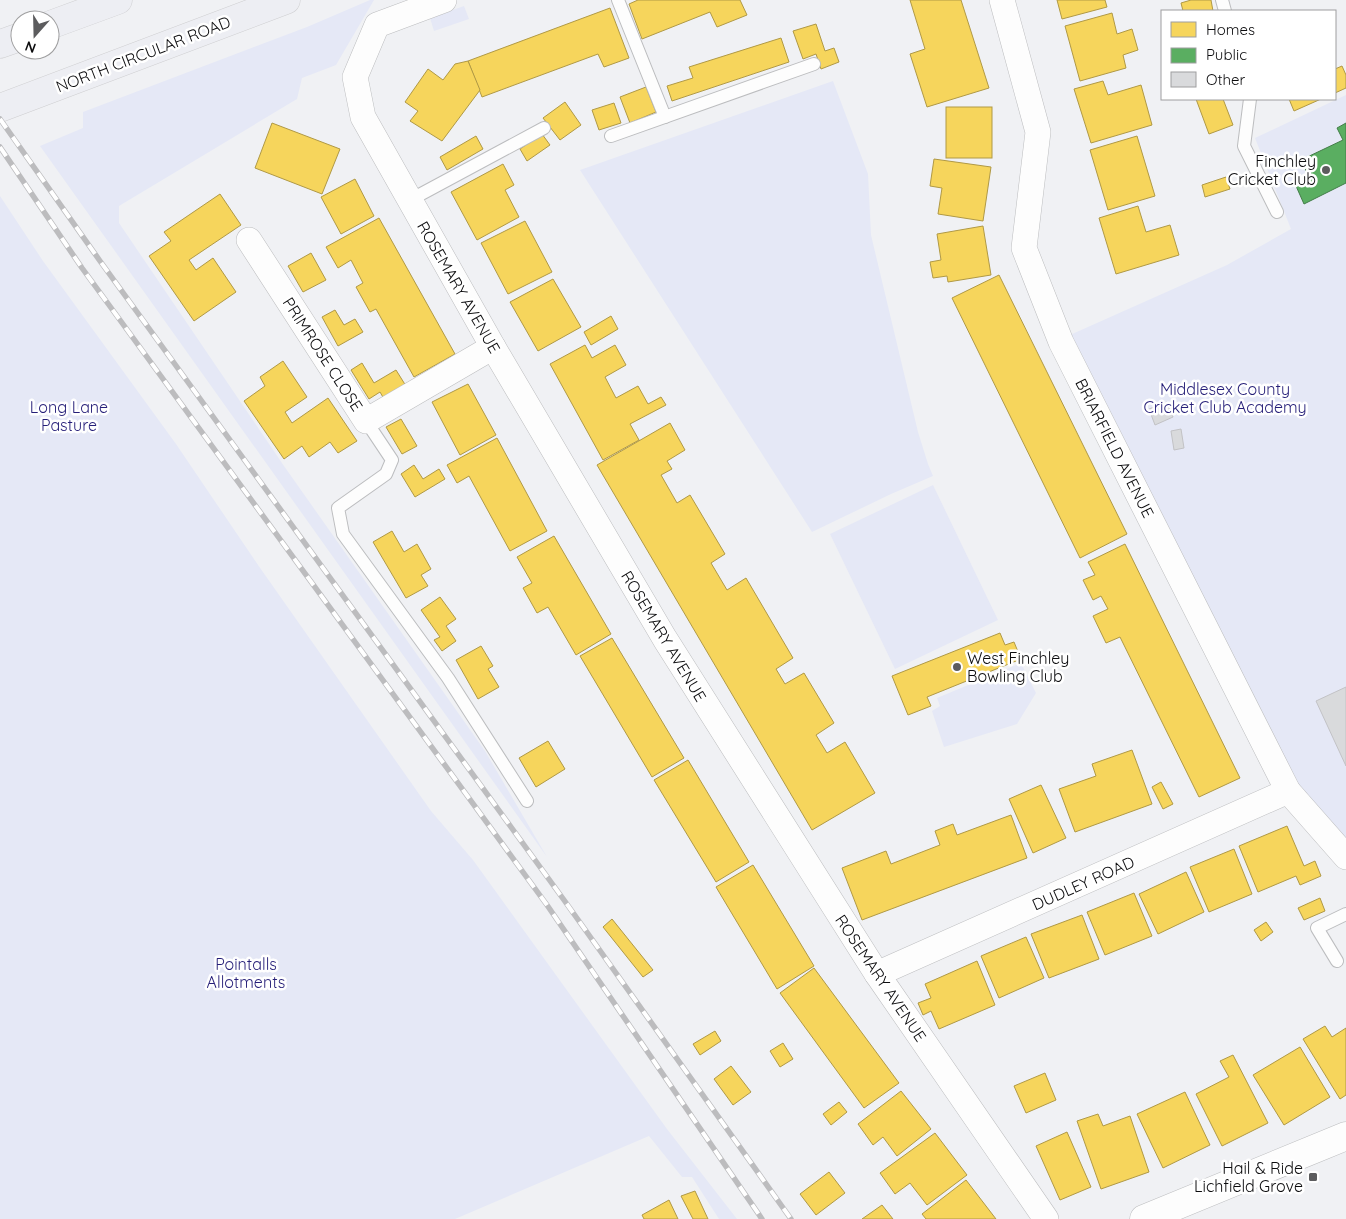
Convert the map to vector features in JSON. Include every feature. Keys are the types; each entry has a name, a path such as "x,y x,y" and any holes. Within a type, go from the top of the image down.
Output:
{"highway":[{"path":"60,22 118,0"},
{"name":"NORTH CIRCULAR ROAD","path":"0,108 286,0"}],"street":[{"name":"ROSEMARY AVENUE","path":"444,0 376,25 355,77 363,118 493,347 665,639 877,974 1046,1219"},
{"name":"BRIARFIELD AVENUE","path":"1002,0 1038,132 1024,248 1061,342 1288,791 1346,858"},
{"name":"PRIMROSE CLOSE","path":"249,240 366,421 493,347"},
{"name":"DUDLEY ROAD","path":"877,974 1288,791"},
{"path":"1144,1219 1346,1136"}],"lane":[{"path":"618,0 665,116"},
{"path":"611,136 814,64"},
{"path":"1250,100 1244,146 1277,212"},
{"path":"410,200 544,128"},
{"path":"366,421 392,460 386,474 338,508 343,534 448,678 527,801"},
{"path":"1336,962 1317,928 1346,914"}],"green space":[{"path":"374,0 336,65 302,78 297,99 119,206 119,223 284,466 485,751 547,857 40,146 83,128 83,112 307,27"},
{"path":"464,6 469,19 434,31 430,18"},
{"path":"833,81 868,174 871,235 918,432 933,476 812,532 580,170"},
{"name":"Middlesex County Cricket Club Academy","path":"1346,95 1346,857 1286,788 1061,339 1227,265 1291,229 1255,138"},
{"name":"Pointalls Allotments","path":"0,196 43,261 176,444 258,565 431,811 473,860 667,1129 737,1219 719,1219 692,1177 682,1177 649,1136 455,1219 0,1219"},
{"path":"933,485 998,620 895,669 830,534"},
{"path":"1021,663 1036,693 1017,724 944,747 932,711 940,706 937,698"}],"building: Homes":[{"path":"638,0 740,0 747,15 717,27 710,12 642,39 629,4"},
{"path":"910,0 961,0 989,88 927,107 910,54 925,49"},
{"path":"1057,0 1105,0 1107,7 1062,19"},
{"path":"1191,0 1211,0 1213,10 1183,10 1181,3"},
{"path":"610,8 629,58 604,67 598,54 482,97 468,61"},
{"path":"1112,13 1117,34 1132,29 1138,50 1123,55 1126,68 1080,81 1065,26"},
{"path":"816,24 825,51 834,48 839,62 821,69 816,54 803,59 793,31"},
{"path":"781,38 789,62 672,101 667,86 693,78 689,67"},
{"path":"468,61 480,90 442,141 410,121 418,111 405,102 428,69 443,80 455,64"},
{"path":"1342,66 1346,75 1346,88 1336,93 1336,69"},
{"path":"1103,81 1108,95 1141,85 1152,125 1091,143 1074,89"},
{"path":"646,87 656,112 630,123 620,97"},
{"path":"1196,100 1223,100 1233,125 1209,134"},
{"path":"1289,100 1319,100 1294,111"},
{"path":"565,102 581,125 560,140 543,118"},
{"path":"614,103 621,123 599,130 592,110"},
{"path":"946,107 992,107 992,158 946,158"},
{"path":"272,123 340,149 322,194 255,168"},
{"path":"542,134 550,145 527,161 520,149"},
{"path":"476,136 483,149 447,170 440,157"},
{"path":"1137,136 1155,196 1108,210 1090,150"},
{"path":"934,159 991,167 983,221 938,214 942,188 930,186"},
{"path":"503,164 514,185 505,190 519,217 477,240 451,192"},
{"path":"1226,177 1230,189 1205,197 1202,185"},
{"path":"355,179 374,216 341,234 321,197"},
{"path":"220,194 241,225 189,260 196,270 213,258 236,292 194,321 149,256 171,241 164,232"},
{"path":"1138,206 1146,232 1170,225 1179,255 1116,274 1099,218"},
{"path":"379,218 455,354 414,377 376,309 370,312 356,287 363,283 351,260 338,268 326,247"},
{"path":"525,221 552,272 508,294 481,243"},
{"path":"983,226 991,275 948,282 947,276 933,278 930,262 941,260 937,234"},
{"path":"311,253 326,280 303,292 288,266"},
{"path":"999,275 1127,534 1080,558 952,298"},
{"path":"553,279 581,327 538,351 510,302"},
{"path":"335,310 344,325 355,319 363,332 338,346 322,317"},
{"path":"611,316 618,329 591,345 584,332"},
{"path":"585,345 592,358 615,345 626,365 605,377 616,398 638,386 648,404 661,397 666,405 630,424 639,440 603,460 550,364"},
{"path":"283,361 307,397 285,412 292,423 328,398 357,441 338,453 330,442 309,457 302,446 284,459 244,401 265,386 260,377"},
{"path":"362,363 374,383 396,370 406,386 384,399 380,392 369,399 351,370"},
{"path":"468,384 496,435 460,455 432,402"},
{"path":"401,419 417,446 402,454 386,427"},
{"path":"670,423 685,450 667,461 672,469 661,475 677,503 690,495 725,554 711,563 727,590 746,578 793,658 776,669 785,684 804,673 834,723 816,735 827,753 845,742 875,793 812,830 597,465"},
{"path":"497,438 547,531 510,551 469,476 457,483 447,465"},
{"path":"414,465 423,479 439,469 445,479 415,497 401,474"},
{"path":"392,531 404,552 417,544 431,569 421,575 428,586 406,598 373,542"},
{"path":"554,536 611,634 576,655 548,607 537,613 523,588 532,583 517,557"},
{"path":"1125,544 1240,778 1199,797 1120,637 1106,643 1093,616 1108,609 1101,596 1093,600 1083,580 1095,575 1088,562"},
{"path":"440,597 456,619 446,626 456,641 442,651 434,640 440,637 421,610"},
{"name":"West Finchley Bowling Club","path":"1000,633 1005,645 1014,642 1021,659 927,697 931,706 908,715 892,676"},
{"path":"612,638 684,758 652,777 580,656"},
{"path":"481,646 493,666 488,669 499,687 478,699 456,660"},
{"path":"548,741 565,769 536,787 519,758"},
{"path":"1132,750 1152,804 1075,832 1059,789 1096,776 1092,764"},
{"path":"688,760 749,862 716,882 654,780"},
{"path":"1161,782 1173,804 1163,809 1152,787"},
{"path":"1041,785 1066,838 1033,853 1009,799"},
{"path":"1011,815 1027,858 862,920 842,868 886,851 891,864 940,845 935,831 953,824 957,835"},
{"path":"1287,826 1304,866 1315,861 1321,876 1300,885 1296,876 1258,892 1239,846"},
{"path":"1234,849 1252,894 1209,912 1190,867"},
{"path":"753,865 814,966 777,989 716,887"},
{"path":"1186,872 1204,912 1158,934 1139,894"},
{"path":"1134,893 1152,936 1105,955 1087,912"},
{"path":"1320,898 1325,911 1304,920 1298,908"},
{"path":"1082,915 1099,959 1049,978 1031,934"},
{"path":"612,919 653,970 643,977 603,927"},
{"path":"1266,922 1273,932 1261,941 1254,930"},
{"path":"1026,937 1044,978 999,998 981,956"},
{"path":"977,961 995,1005 939,1029 931,1011 923,1015 918,1003 931,998 925,984"},
{"path":"814,968 899,1083 864,1108 780,993"},
{"path":"1325,1026 1332,1037 1346,1028 1346,1095 1340,1099 1303,1039"},
{"path":"715,1031 721,1041 700,1055 693,1044"},
{"path":"783,1043 793,1059 780,1067 770,1051"},
{"path":"1300,1047 1330,1097 1284,1125 1253,1075"},
{"path":"1233,1055 1268,1123 1222,1146 1196,1094 1229,1077 1220,1061"},
{"path":"731,1066 751,1092 733,1105 714,1079"},
{"path":"1045,1073 1056,1100 1026,1113 1014,1086"},
{"path":"901,1091 931,1129 897,1156 883,1137 873,1145 858,1124"},
{"path":"1185,1092 1210,1145 1163,1168 1137,1114"},
{"path":"839,1102 847,1112 831,1125 823,1114"},
{"path":"1098,1114 1103,1126 1130,1116 1149,1172 1101,1189 1077,1121"},
{"path":"1067,1132 1091,1187 1060,1200 1036,1146"},
{"path":"935,1133 967,1175 927,1205 910,1183 895,1194 880,1173"},
{"path":"829,1172 845,1193 816,1215 800,1194"},
{"path":"966,1180 996,1219 926,1219 922,1214"},
{"path":"695,1191 708,1219 693,1219 681,1196"},
{"path":"669,1200 678,1219 644,1219 642,1215"},
{"path":"882,1205 893,1219 862,1219"}],"building: Public":[{"name":"Finchley Cricket Club","path":"1346,123 1346,183 1304,204 1296,186 1310,179 1301,160 1343,140 1337,128"}],"building: Other":[{"path":"1167,402 1173,417 1155,425 1149,409"},
{"path":"1181,429 1184,448 1174,450 1171,431"},
{"path":"1346,687 1346,766 1316,701"}],"railway":[{"path":"0,119 100,261 564,900 791,1219"},
{"path":"0,147 82,268 547,905 762,1219"}],"place":[{"name":"Finchley Cricket Club","path":"1326,170"},
{"name":"West Finchley Bowling Club","path":"957,667"},
{"name":"Hail & Ride Lichfield Grove","path":"1313,1177"}],"park label":[{"name":"Long Lane Pasture","path":"69,416"}]}
